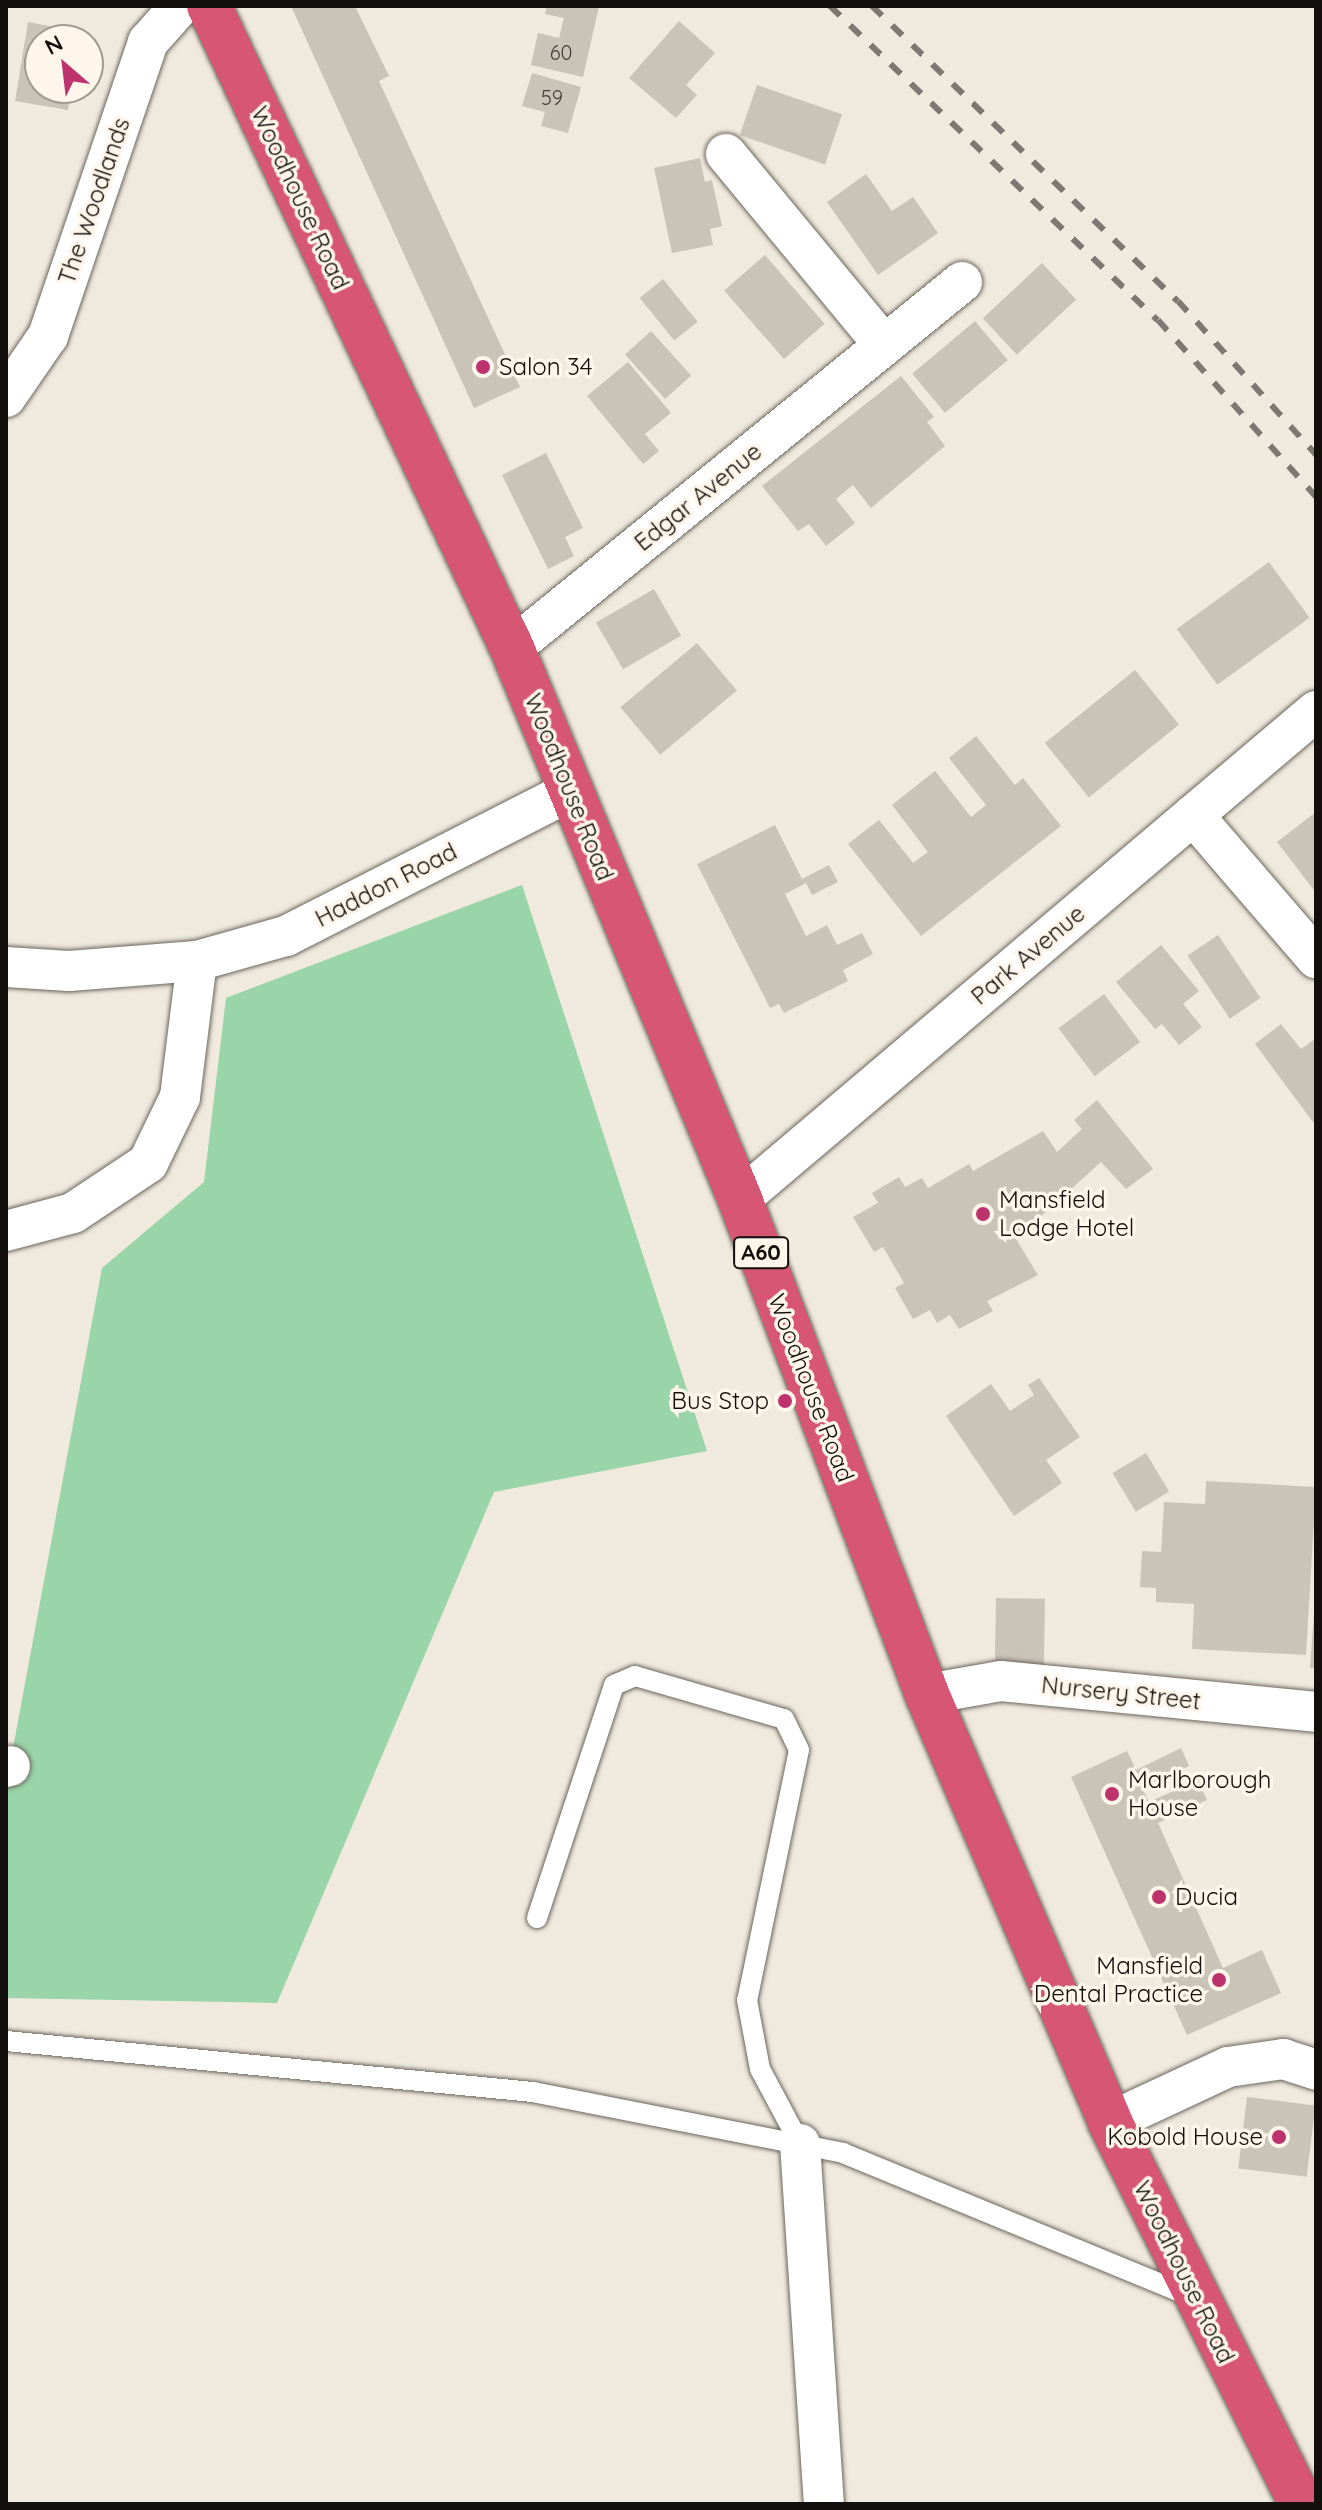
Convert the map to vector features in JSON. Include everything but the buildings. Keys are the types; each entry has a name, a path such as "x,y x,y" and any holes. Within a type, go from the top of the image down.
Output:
{"highway":[{"name":"Woodhouse Road","path":"209,6 512,648 740,1199 927,1694 1110,2122 1301,2504"}],"street":[{"name":"The Woodlands","path":"6,397 48,336 148,42 180,6"},
{"path":"726,154 884,345"},
{"name":"Edgar Avenue","path":"512,648 962,282"},
{"name":"Park Avenue","path":"740,1199 1316,711"},
{"name":"Haddon Road","path":"6,967 69,971 197,961 286,936 569,792"},
{"path":"1193,815 1316,958"},
{"path":"6,1231 73,1213 148,1163 180,1097 197,961"},
{"name":"Nursery Street","path":"927,1694 1001,1681 1316,1712"},
{"path":"1110,2122 1228,2067 1283,2059 1316,2070"},
{"path":"800,2144 824,2504"}],"lane":[{"path":"537,1918 614,1685 635,1676 784,1719 799,1750 747,2000 760,2069 800,2144"},
{"path":"6,2041 533,2092 843,2153 1196,2299"}],"green space":[{"path":"522,885 707,1451 494,1492 277,2003 6,1998 6,1786 102,1268 204,1182 226,998"}],"railway":[{"path":"830,6 1158,320 1316,497"},
{"path":"872,6 1178,301 1316,455"}],"place":[{"name":"Salon 34","path":"483,367"},
{"name":"Mansfield Lodge Hotel","path":"983,1214"},
{"name":"Bus Stop","path":"785,1401"},
{"name":"Marlborough House","path":"1112,1794"},
{"name":"Ducia","path":"1159,1897"},
{"name":"Mansfield Dental Practice","path":"1219,1980"},
{"name":"Kobold House","path":"1279,2137"}]}
